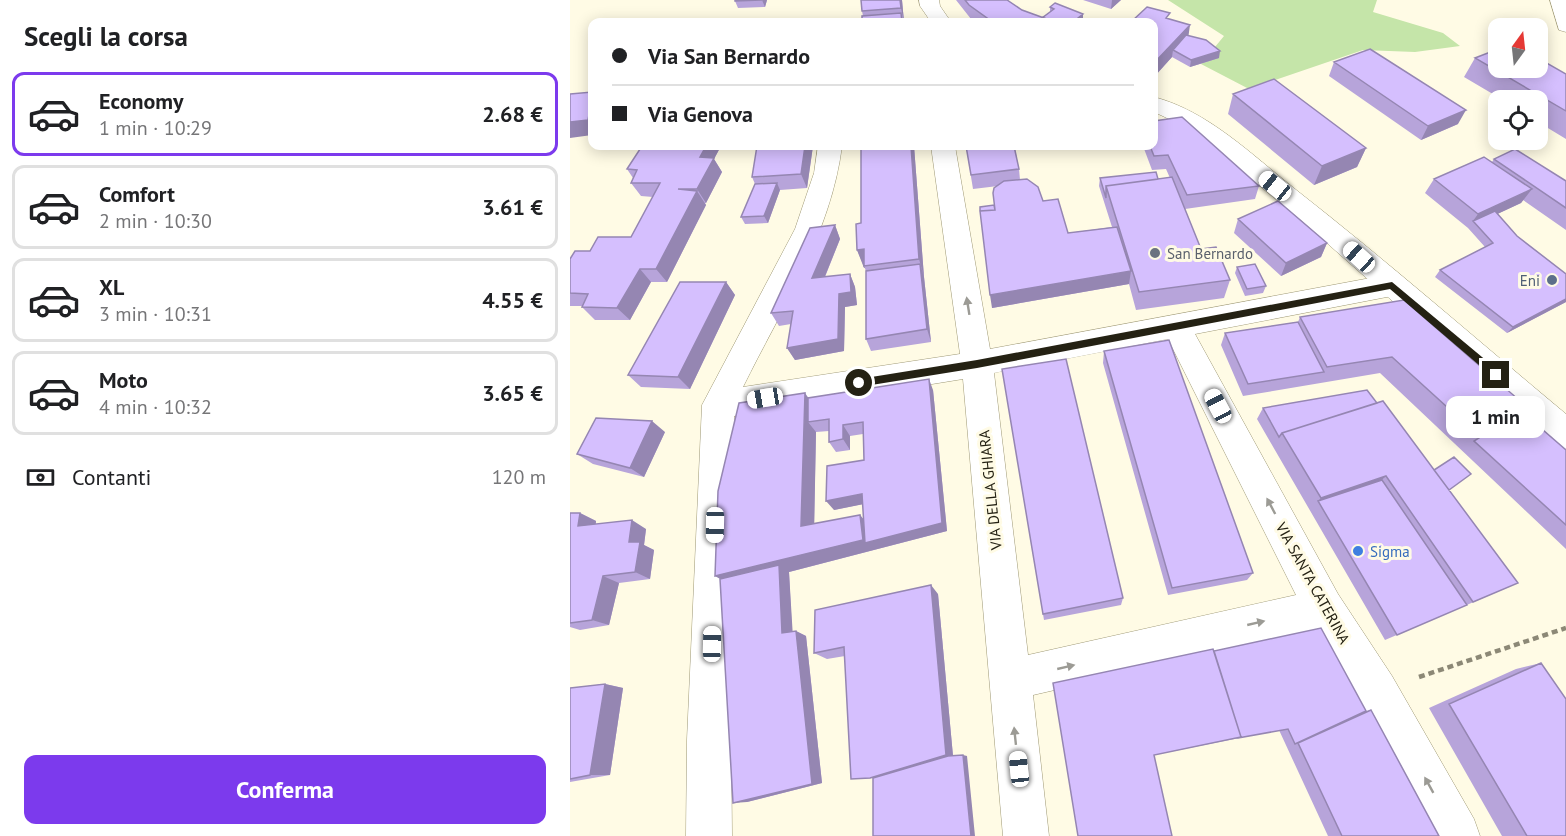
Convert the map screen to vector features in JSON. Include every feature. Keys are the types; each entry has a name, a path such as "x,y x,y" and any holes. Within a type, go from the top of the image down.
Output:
{"street":[{"path":"929,0 930,6 938,18"},
{"path":"1560,0 1566,26"},
{"path":"1158,106 1192,122 1221,142 1311,214 1566,434"},
{"path":"710,836 709,740 718,405 808,229 826,173 829,150"},
{"name":"VIA DELLA GHIARA","path":"944,150 977,364 1026,836"},
{"path":"718,405 977,364 1392,285"},
{"name":"VIA SANTA CATERINA","path":"1176,326 1324,608 1377,691 1457,836"},
{"path":"1009,680 1324,608"}],"path":[{"path":"1377,691 1566,628"}],"green space":[{"path":"1168,0 1377,0 1373,12 1443,33 1460,46 1415,52 1363,50 1249,89 1201,64 1224,36"}],"building":[{"path":"861,0 900,0 901,8 862,11"},
{"path":"965,0 1007,0 1022,10 1044,18 987,18"},
{"path":"1055,3 1083,14 1078,18 1042,18 1054,9 1050,7"},
{"path":"1147,7 1170,13 1166,18 1190,25 1158,59 1158,18 1135,18"},
{"path":"901,13 902,18 862,18 862,16"},
{"path":"1186,35 1206,40 1220,51 1191,60 1173,50"},
{"path":"1370,49 1466,110 1428,126 1334,62"},
{"path":"1488,53 1488,66 1475,58"},
{"path":"1548,64 1566,74 1566,111 1548,101 1548,90 1530,90 1509,78 1548,78"},
{"path":"1274,79 1366,148 1322,166 1233,94"},
{"path":"588,92 588,120 570,122 570,94"},
{"path":"1182,117 1259,186 1187,195 1168,155 1154,156 1152,150 1158,150 1158,120"},
{"path":"639,150 704,150 700,157 714,158 697,189 678,189 697,191 656,269 640,269 617,308 582,307 588,294 570,293 570,259 575,251 590,251 598,237 631,237 660,183 631,183 637,170 627,169"},
{"path":"756,150 804,150 801,174 752,177"},
{"path":"861,150 911,150 919,259 864,266 864,249 857,250 856,224 861,223"},
{"path":"967,150 1015,150 1019,169 971,175"},
{"path":"1517,150 1566,181 1566,208 1494,159"},
{"path":"1484,157 1532,189 1478,214 1434,179"},
{"path":"1156,172 1158,179 1106,186 1106,198 1100,178"},
{"name":"San Bernardo","path":"1172,177 1201,249 1216,247 1230,280 1139,292 1106,186"},
{"path":"1027,179 1038,187 1043,201 1058,199 1068,233 1117,227 1131,271 990,295 980,211 995,210 994,188 1004,181"},
{"path":"777,183 764,216 741,217 755,184"},
{"path":"1278,201 1327,243 1286,263 1238,219"},
{"path":"994,205 995,210 980,211 980,207"},
{"path":"1495,211 1517,236 1566,274 1566,299 1513,327 1440,270 1493,243 1473,221"},
{"path":"835,225 812,278 850,274 851,292 839,294 838,339 787,348 793,311 771,313 810,228"},
{"path":"920,264 927,329 866,339 866,271"},
{"path":"1255,264 1266,286 1247,289 1237,267"},
{"path":"680,282 726,282 678,377 628,375"},
{"path":"1404,300 1527,407 1479,436 1392,357 1327,367 1300,317"},
{"path":"1298,322 1324,372 1248,384 1225,333"},
{"path":"1169,340 1253,573 1172,588 1104,351"},
{"path":"1066,359 1123,598 1043,614 1002,369"},
{"path":"929,379 942,523 865,543 862,494 826,501 827,466 864,460 863,422 843,425 843,439 829,442 829,419 808,422 808,398"},
{"path":"1367,390 1377,403 1282,433 1279,437 1263,408"},
{"path":"805,393 801,526 860,515 863,540 715,576 718,491 739,403"},
{"path":"1383,401 1518,583 1473,602 1386,476 1321,498 1282,433"},
{"path":"1521,411 1566,450 1566,525 1474,441"},
{"path":"596,418 652,421 630,468 577,454"},
{"path":"1454,457 1471,474 1449,490 1434,470"},
{"path":"1382,480 1467,605 1397,635 1318,501"},
{"path":"570,513 580,513 578,526 632,520 629,542 640,542 635,572 603,576 592,620 570,623"},
{"path":"779,565 782,633 796,631 812,784 733,803 720,579"},
{"path":"931,585 946,755 870,778 851,779 844,647 814,653 815,610"},
{"path":"1321,628 1366,711 1295,744 1288,729 1238,738 1241,737 1214,651"},
{"path":"1213,649 1241,737 1154,755 1172,836 1078,836 1053,683"},
{"path":"1541,663 1566,699 1566,836 1527,836 1449,704"},
{"path":"605,684 590,775 570,779 570,688"},
{"path":"1371,710 1439,836 1342,836 1298,743"},
{"path":"963,755 971,836 873,836 873,778 948,756"}],"place":[{"name":"San Bernardo","path":"1155,253"},
{"name":"Eni","path":"1552,280"},
{"name":"Sigma","path":"1358,551"}],"route":[{"path":"859,383 977,364 1392,285 1496,375"}]}
